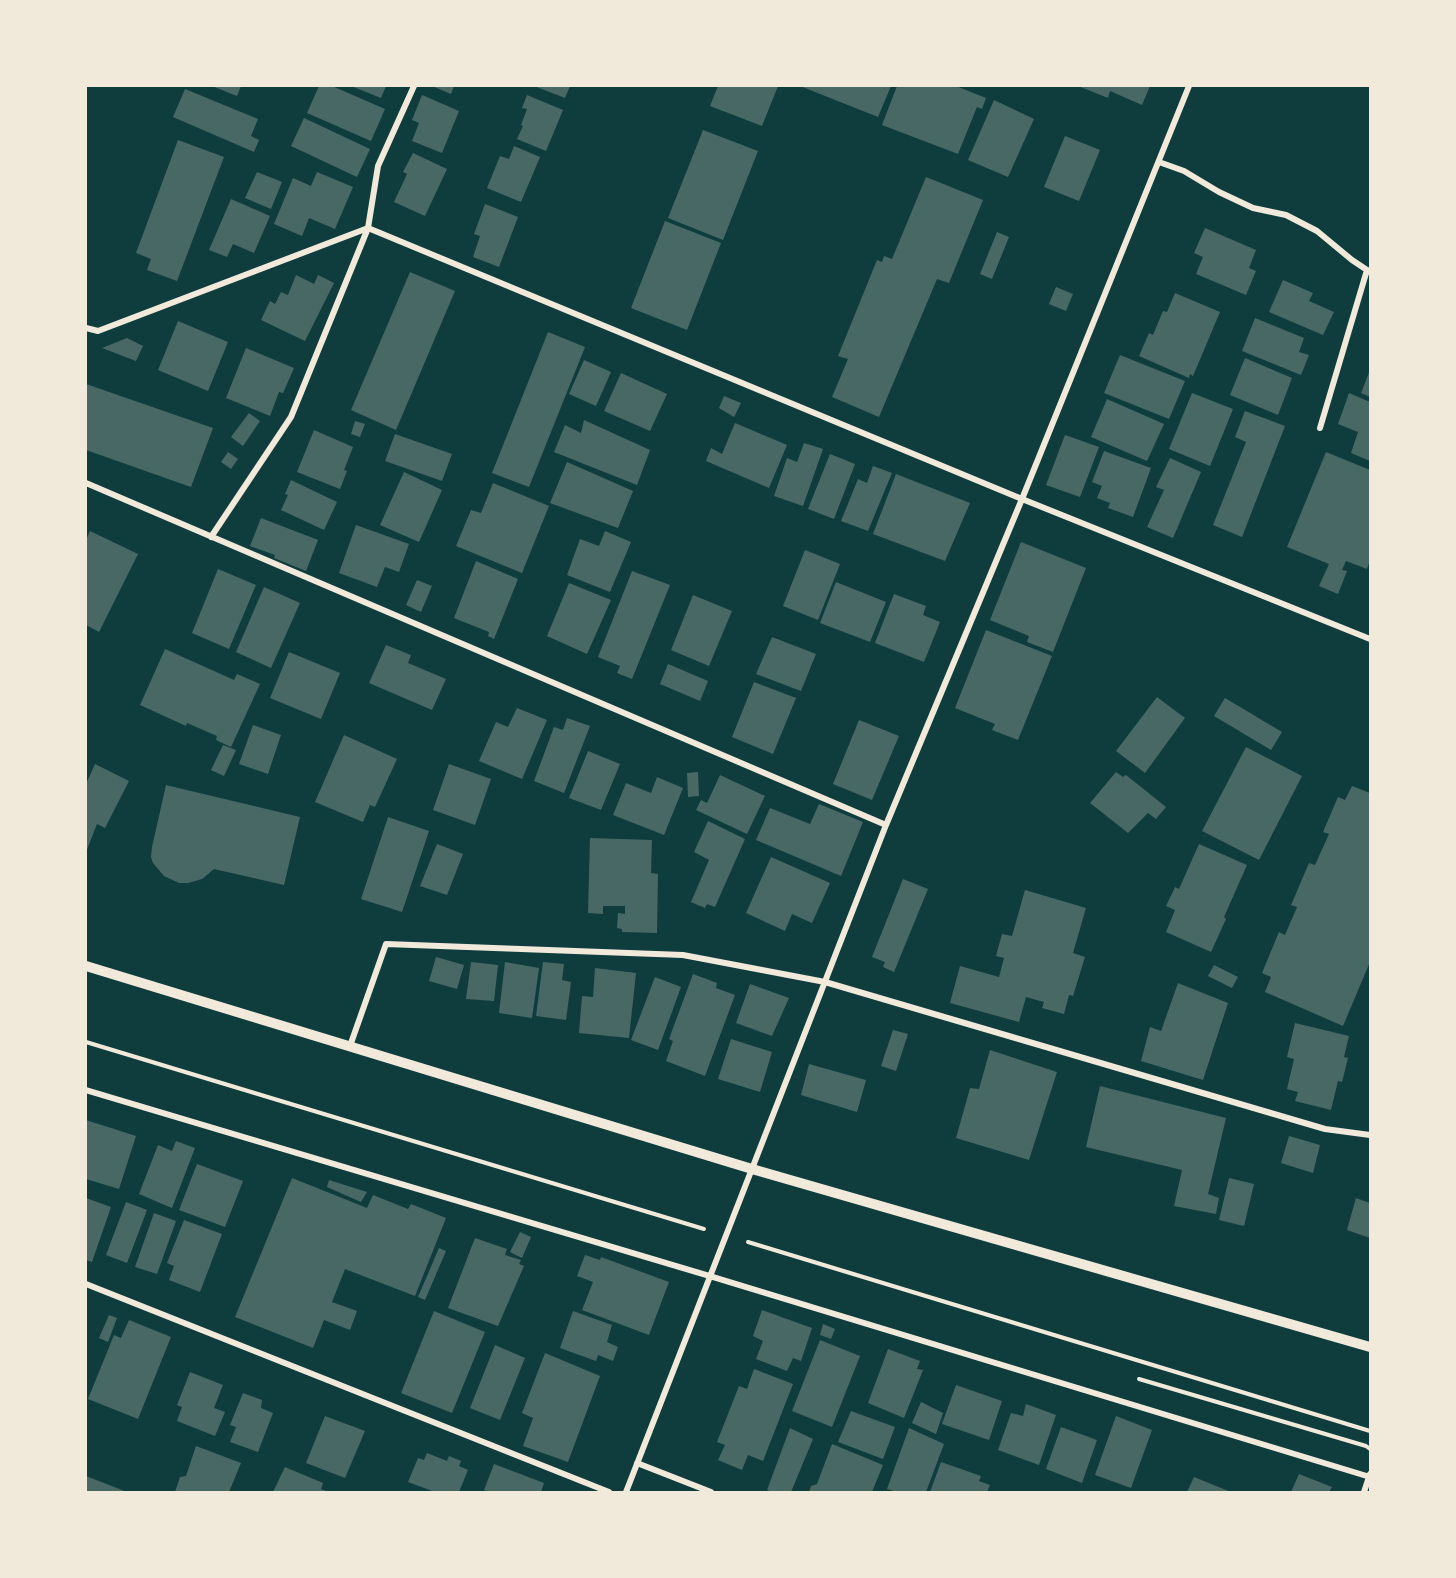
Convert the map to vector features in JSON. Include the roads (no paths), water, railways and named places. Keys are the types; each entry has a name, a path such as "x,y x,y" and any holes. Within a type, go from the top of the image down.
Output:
{"street":[{"path":"211,537 291,417 368,228 378,166 414,86"},
{"path":"626,1492 886,825 1022,499 1189,86"},
{"path":"1159,162 1184,171 1219,192 1253,208 1286,215 1317,231 1369,271 1320,428"},
{"path":"86,328 98,331 368,228 1022,499 1371,639"},
{"path":"86,483 886,825"},
{"path":"350,1046 386,944 683,955 825,982 1325,1129 1371,1135"},
{"path":"86,966 752,1169 1371,1347"},
{"path":"86,1090 1370,1476 1364,1492"},
{"path":"86,1284 609,1492"},
{"path":"637,1463 711,1492"}]}
